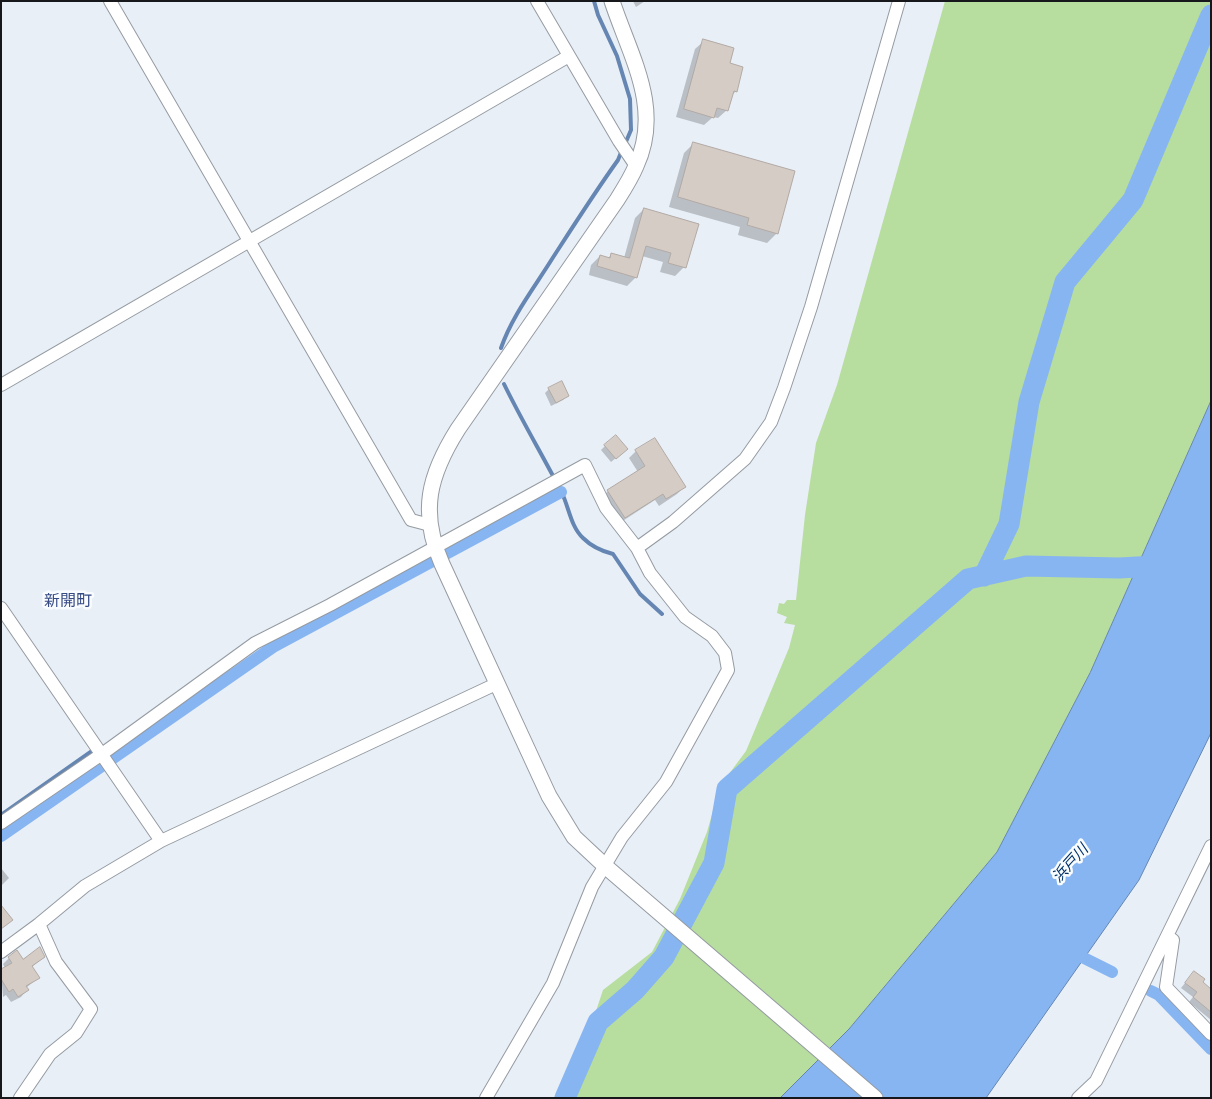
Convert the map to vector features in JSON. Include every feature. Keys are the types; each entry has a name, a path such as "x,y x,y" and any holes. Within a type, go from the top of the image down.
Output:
{"street":[{"path":"110,1 248,242 411,520 430,524"},
{"path":"537,1 626,153 636,166"},
{"path":"612,1 640,77 645,97 646,137 636,166 618,200 450,442 436,468 429,509 435,548 549,796 574,836 605,866 875,1098"},
{"path":"637,548 673,522 745,459 770,422 784,388 811,307 898,1"},
{"path":"1,385 569,56"},
{"path":"1,823 102,754 255,643 330,605 585,465 606,508 637,548 650,573 685,617 712,636 725,652 728,670 666,782 622,837 592,887 553,983 486,1098"},
{"path":"1,608 161,841"},
{"path":"1,952 85,886 161,841 496,684"},
{"path":"1078,1098 1096,1081 1211,846"},
{"path":"20,1098 50,1054 76,1033 91,1009 56,962 39,924"},
{"path":"1167,936 1172,940 1166,987 1211,1034"}],"green space":[{"path":"945,1 1211,1 1211,401 1090,673 997,852 849,1029 780,1098 560,1098 590,1029 603,990 652,952 680,899 707,832 720,786 746,751 789,648 795,625 784,623 787,617 777,613 779,603 784,604 787,600 796,600 805,515 816,443 837,385"}],"water":[{"name":"浜戸川","path":"1211,401 1211,733 1139,880 986,1098 780,1098 849,1029 997,852 1090,673"}],"building":[{"path":"703,39 734,48 730,63 743,67 737,92 734,91 728,111 717,108 714,118 684,109"},
{"path":"693,142 795,171 778,234 747,225 749,218 678,197"},
{"path":"644,208 699,224 686,268 668,263 671,253 646,246 637,278 597,266 600,255 610,258 611,253 629,258"},
{"path":"562,381 569,396 556,403 548,388"},
{"path":"616,435 628,449 616,459 604,445"},
{"path":"655,438 686,487 666,499 663,494 625,518 607,490 645,466 635,450"},
{"path":"1,905 13,920 1,929"},
{"path":"40,947 45,957 32,966 40,978 26,986 29,990 18,997 13,989 9,992 1,979 1,969 12,963 8,957 17,950 23,959"},
{"path":"1194,971 1205,979 1203,982 1211,989 1211,1012 1193,997 1197,992 1185,983"}],"waterway":[{"path":"594,1 598,15 617,56 630,99 631,130 625,144"},
{"path":"984,576 1009,524 1029,402 1065,282 1133,200 1211,15"},
{"path":"501,348 524,302 618,160 622,150"},
{"path":"504,384 562,493 579,534 593,546 613,554 640,594 662,614"},
{"path":"1,836 273,647 561,492"},
{"path":"565,1098 598,1022 635,990 664,957 714,863 727,789 968,579 1026,566 1119,568 1211,563"},
{"path":"1,815 92,751"},
{"path":"1070,951 1112,972"},
{"path":"1151,991 1159,995 1211,1049"}],"district":[{"name":"新開町","path":"68,602"}]}
